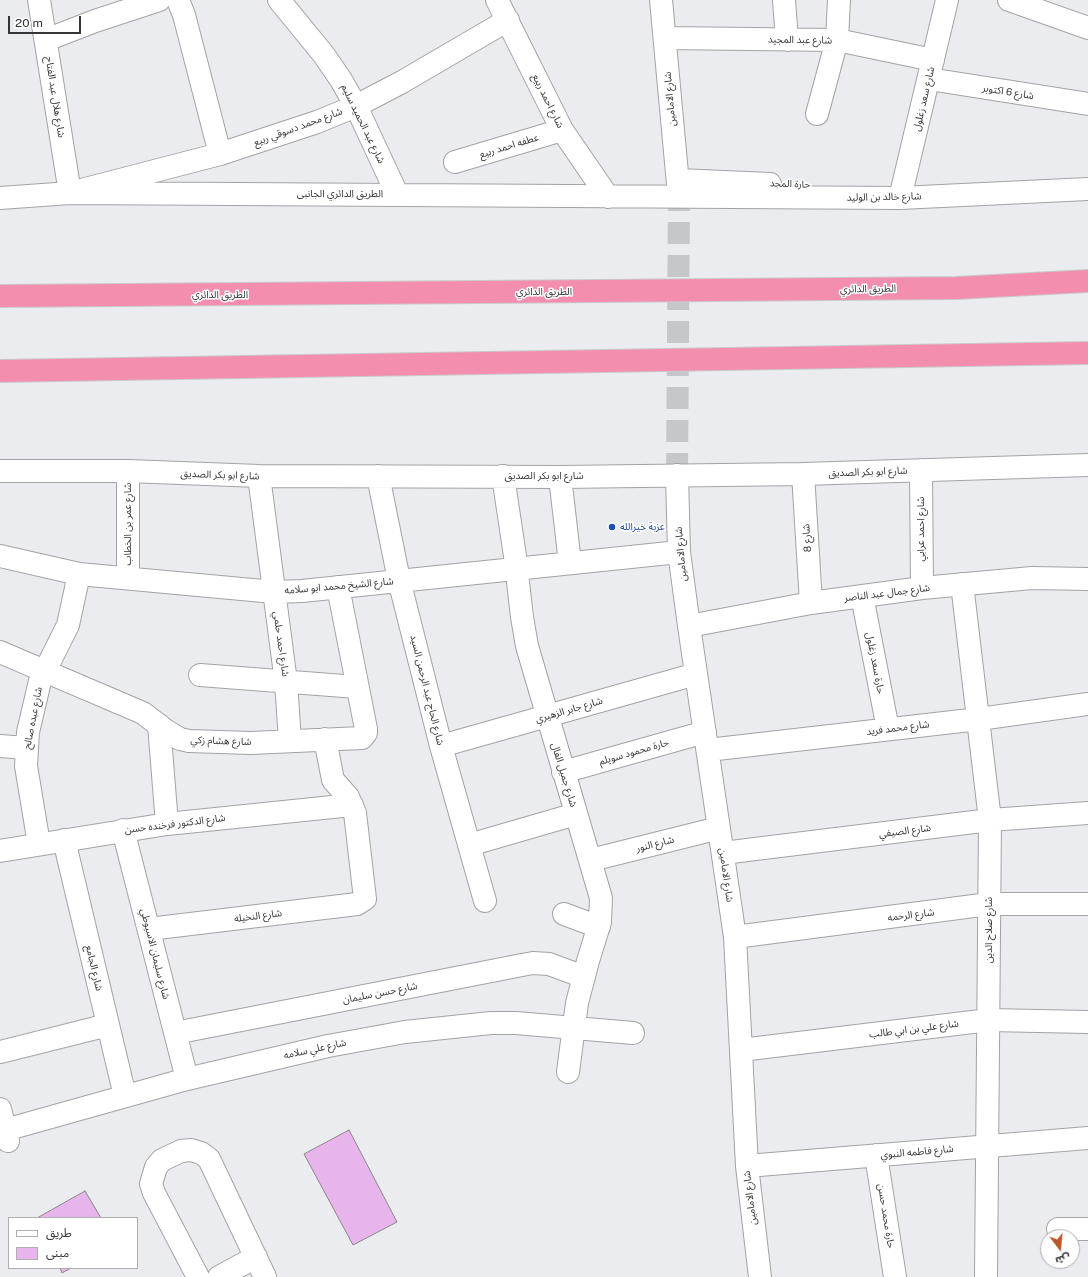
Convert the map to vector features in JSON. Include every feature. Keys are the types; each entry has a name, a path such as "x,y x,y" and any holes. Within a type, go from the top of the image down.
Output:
{"highway":[{"name":"الطريق الدائري","path":"0,296 956,288 1088,281"},
{"path":"0,371 195,369 1088,353"}],"street":[{"name":"شارع هلال عبد الفتاح","path":"40,0 70,193"},
{"path":"46,40 95,21 159,0"},
{"path":"178,0 184,15 220,154"},
{"name":"شارع عبد الحميد سليم","path":"279,0 324,55 341,80 356,106 397,194"},
{"name":"شارع احمد ربيع","path":"497,0 562,130 608,197"},
{"name":"شارع الامامين","path":"661,0 678,189"},
{"path":"784,0 787,40"},
{"path":"817,114 837,40 840,0"},
{"name":"شارع سعد زغلول","path":"901,193 947,0"},
{"path":"1008,0 1048,7 1088,28"},
{"name":"شارع محمد دسوقي ربيع","path":"70,193 220,154 317,122 356,106 433,65 508,20"},
{"name":"شارع عبد المجيد","path":"665,38 837,40 931,69"},
{"name":"شارع 6 اكتوبر","path":"931,69 1088,104"},
{"name":"عطفه احمد ربيع","path":"455,162 562,130"},
{"name":"شارع خالد بن الوليد","path":"678,189 901,193 1088,189"},
{"name":"الطريق الدائري الجانبى","path":"1,192 397,194 608,197 678,189"},
{"name":"شارع ابو بكر الصديق","path":"0,471 128,471 259,476 560,477 803,474 1088,465"},
{"name":"شارع احمد عرابي","path":"921,470 922,588"},
{"name":"شارع عمر بن الخطاب","path":"128,471 128,578"},
{"name":"شارع 8","path":"803,474 811,602"},
{"name":"شارع الامامين","path":"677,475 679,552 735,938 747,1166 760,1277"},
{"name":"شارع احمد حلمي","path":"259,476 286,682 290,741"},
{"name":"شارع الحاج عبد الرحمن السيد","path":"378,476 399,580 441,746 485,901"},
{"name":"شارع جميل الفال","path":"503,476 526,639 547,716 591,860 601,898 602,910 599,927 577,1003 568,1072"},
{"path":"560,477 570,563"},
{"name":"شارع الشيخ محمد ابو سلامه","path":"0,556 79,574 274,592 338,587 679,552"},
{"name":"شارع عبده صالح","path":"39,844 26,766 26,748 36,696 44,670 68,625 79,574"},
{"name":"شارع جمال عبد الناصر","path":"689,626 811,602 922,588 1032,578 1088,579"},
{"name":"شارع صلاح الدين","path":"962,584 990,820 986,1277"},
{"path":"200,675 357,687 338,587"},
{"name":"حارة سعد زغلول","path":"862,596 888,729"},
{"name":"شارع هشام زكي","path":"0,652 143,712 173,736 189,741 251,743 325,738 362,738 366,735 366,729 357,687"},
{"name":"شارع جابر الزهيري","path":"441,746 696,674"},
{"name":"شارع محمد فريد","path":"706,741 888,729 979,719 1088,704"},
{"path":"159,725 167,824"},
{"path":"325,738 333,780 352,805"},
{"name":"حارة محمود سويلم","path":"564,772 706,741"},
{"path":"0,746 26,748"},
{"name":"شارع الدكتور فرخنده حسن","path":"0,851 167,824 352,805"},
{"name":"شارع النخيله","path":"149,929 357,904 365,899 352,805"},
{"name":"شارع الصيفي","path":"723,853 990,820 1088,813"},
{"path":"469,845 576,814"},
{"name":"شارع النور","path":"591,860 719,828"},
{"name":"شارع سليمان الاسيوطي","path":"123,830 187,1079"},
{"name":"شارع الجامع","path":"64,840 125,1096"},
{"name":"شارع الرحمه","path":"735,938 989,904 1088,904"},
{"path":"564,914 599,927"},
{"name":"شارع حسن سليمان","path":"175,1033 533,963 549,964 584,977"},
{"name":"شارع علي بن ابي طالب","path":"741,1050 989,1020 1088,1022"},
{"name":"شارع علي سلامه","path":"4,1127 187,1079 328,1046 405,1032 491,1023 574,1027 634,1033"},
{"path":"0,1052 108,1025"},
{"name":"شارع فاطمه النبوي","path":"747,1166 1088,1138"},
{"path":"198,1277 154,1193 151,1184 156,1167 162,1160 181,1151 191,1150 201,1153 209,1159 265,1277"},
{"name":"حارة محمد حسن","path":"876,1155 895,1277"},
{"path":"219,1277 256,1257"}],"building":[{"path":"349,1130 397,1222 353,1245 304,1154"},
{"path":"85,1191 100,1217 39,1217"},
{"path":"60,1269 69,1269 62,1273"}],"tunnel":[{"path":"677,475 679,198"}],"place":[{"name":"عزبة خيرالله","path":"612,527"}]}
